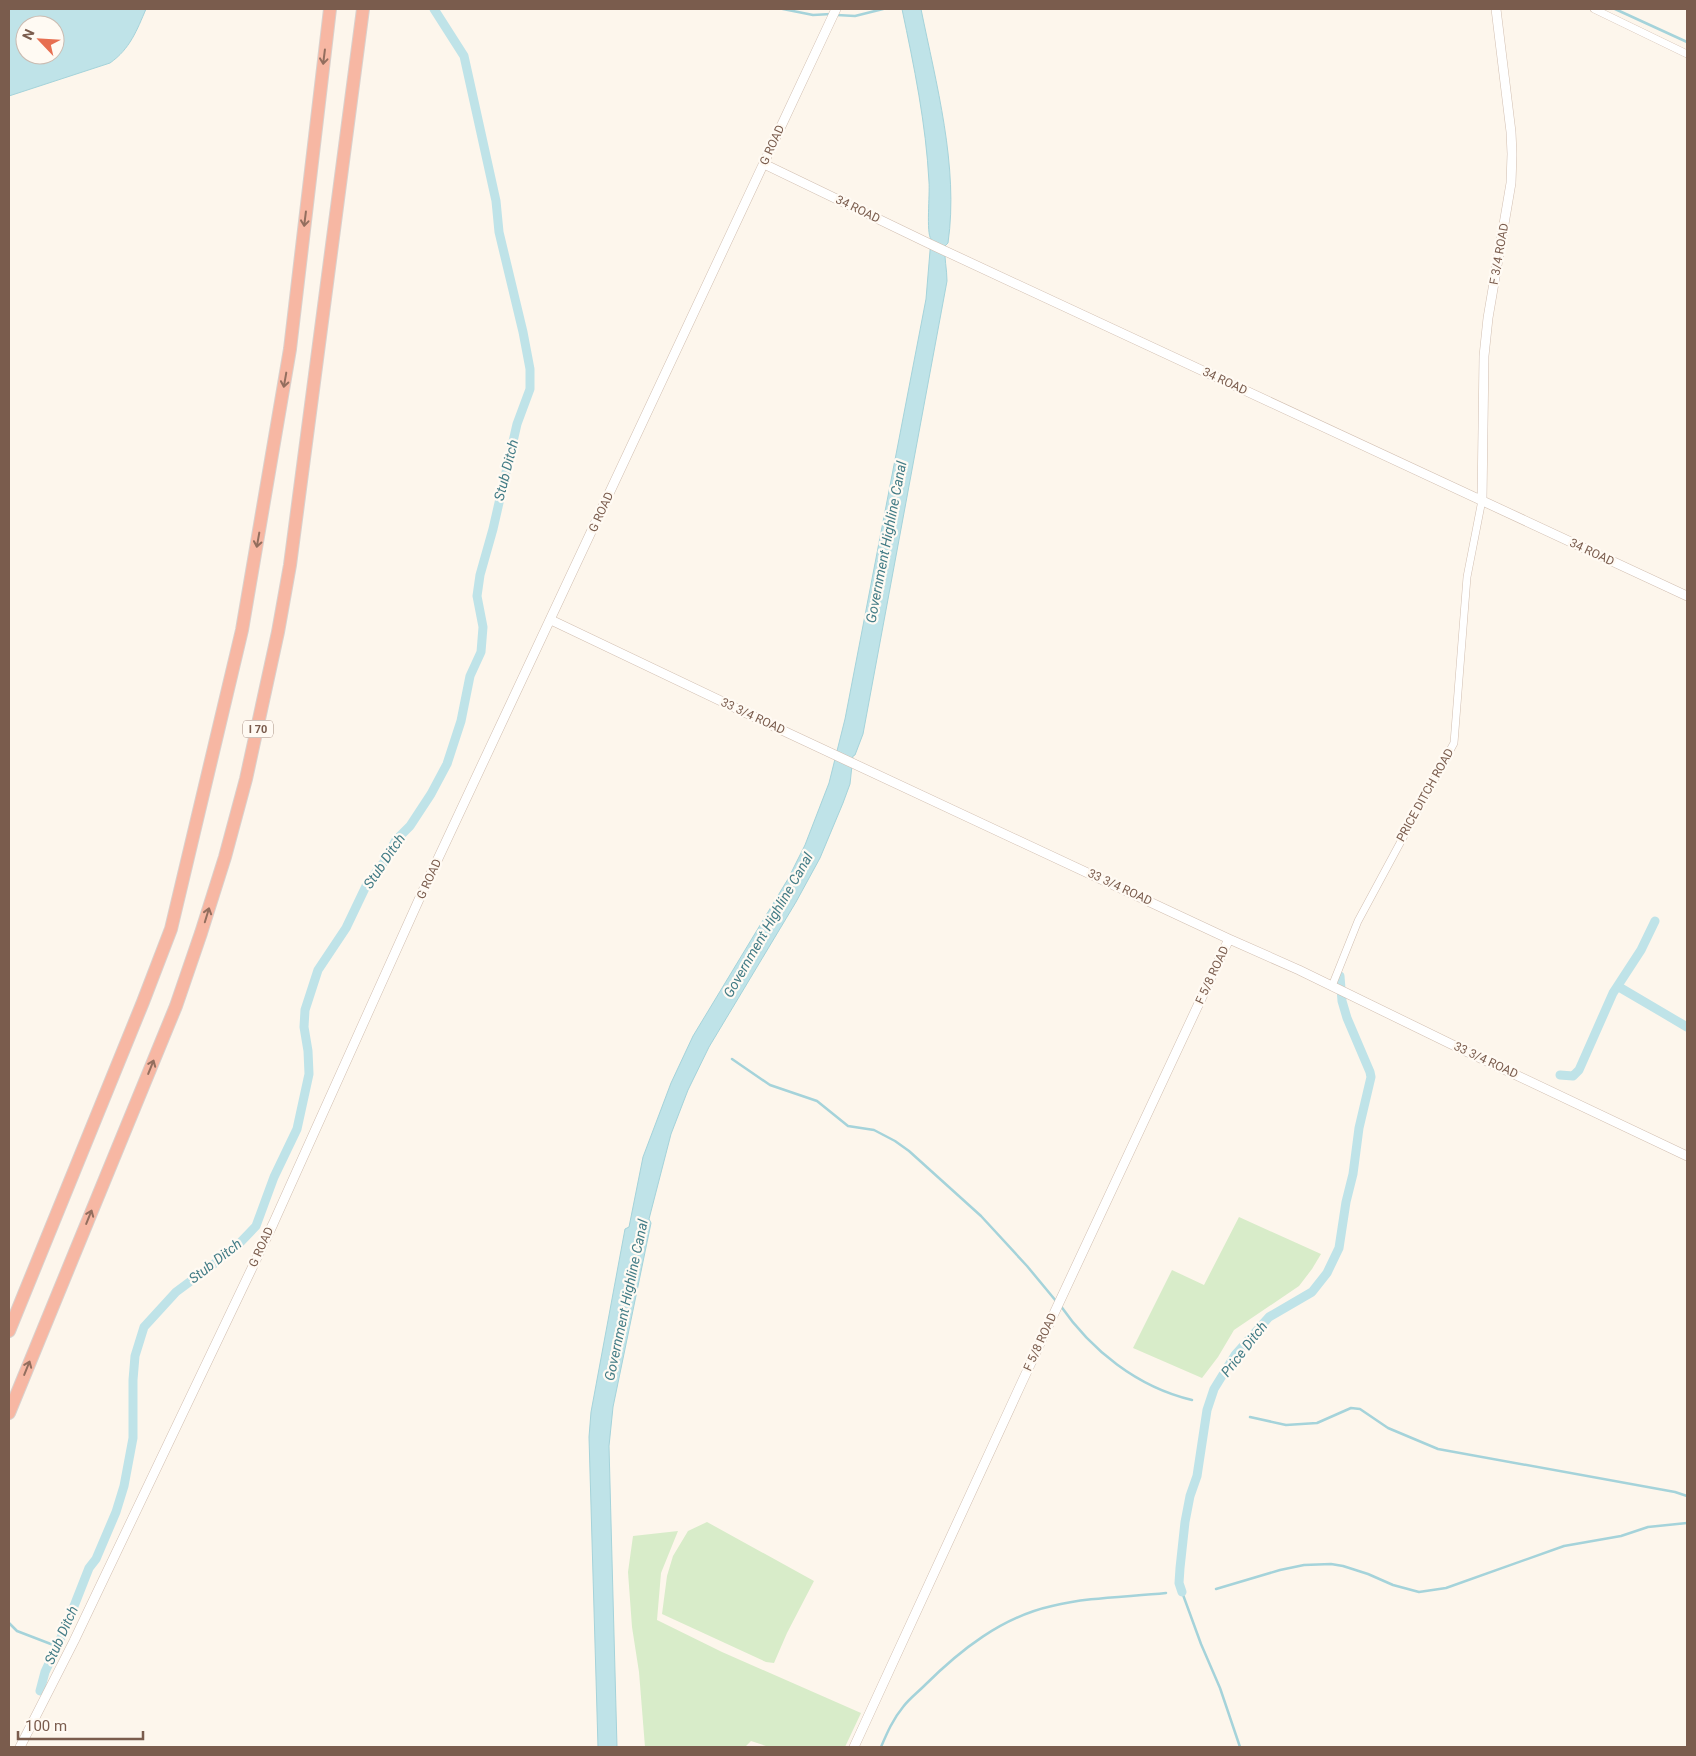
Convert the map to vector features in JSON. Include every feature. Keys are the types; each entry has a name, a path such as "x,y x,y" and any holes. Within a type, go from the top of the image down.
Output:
{"highway":[{"path":"9,1331 171,929 242,630 287,368 330,9"},
{"name":"I 70","path":"9,1413 176,1006 225,857 246,779 278,632 290,565 363,9"}],"street":[{"name":"G ROAD","path":"20,1747 74,1641 268,1232 421,895 836,9"},
{"name":"F 3/4 ROAD","path":"1482,500 1484,356 1488,318 1511,183 1512,154 1496,9"},
{"path":"1594,9 1687,54"},
{"name":"34 ROAD","path":"764,164 930,244 1687,596"},
{"name":"PRICE DITCH ROAD","path":"1332,986 1358,921 1454,743 1468,577 1482,500"},
{"name":"33 3/4 ROAD","path":"551,620 1299,970 1687,1156"},
{"name":"F 5/8 ROAD","path":"854,1747 1229,938"}],"green space":[{"path":"1239,1217 1321,1254 1299,1286 1234,1330 1218,1357 1202,1378 1133,1348 1172,1270 1204,1285"},
{"path":"707,1522 814,1581 774,1663 766,1662 662,1614 667,1576 673,1556 688,1531"},
{"path":"678,1531 661,1573 657,1620 722,1652 861,1713 845,1747 769,1747 751,1741 745,1747 645,1747 628,1572 633,1536"}],"water":[{"path":"9,9 146,9 128,45 110,63 9,96"},
{"name":"Government Highline Canal","path":"902,9 921,9 944,125 951,185 951,214 948,243 945,246 947,281 863,734 853,756 850,784 820,858 796,902 709,1047 688,1090 671,1134 649,1219 651,1223 613,1407 609,1446 617,1747 598,1747 589,1437 591,1412 625,1229 629,1227 643,1157 671,1083 693,1036 788,879 805,845 829,783 845,719 926,299 931,239 928,213 927,160 919,95"}],"waterway":[{"name":"Stub Ditch","path":"40,1691 45,1672 65,1629 89,1568 96,1559 116,1512 124,1486 133,1438 135,1356 144,1327 176,1292 234,1249 256,1226 274,1177 297,1129 309,1074 304,1027 305,1010 318,970 346,928 367,884 384,862 396,840 410,826 431,794 447,764 461,721 470,676 481,652 483,627 477,596 480,575 493,529 517,424 530,389 530,369 499,232 496,201 464,56 434,9"},
{"path":"783,9 813,15 831,14"},
{"path":"837,15 855,16 883,9"},
{"path":"1615,9 1687,42"},
{"path":"1560,1075 1573,1076 1579,1070 1613,993 1641,950 1655,921"},
{"name":"Price Ditch","path":"1182,1592 1179,1583 1185,1522 1190,1496 1197,1476 1207,1410 1214,1389 1235,1355 1269,1317 1312,1292 1327,1273 1339,1248 1346,1202 1353,1174 1359,1128 1371,1077 1347,1018 1342,1001 1340,976"},
{"path":"1619,987 1687,1027"},
{"path":"732,1059 770,1085 817,1101 848,1126 874,1130 909,1151 981,1216 1056,1301"},
{"path":"1060,1305 1086,1337 1117,1364 1153,1386 1192,1400"},
{"path":"1250,1417 1286,1425 1317,1423 1351,1408 1360,1409 1388,1428 1438,1449 1675,1492 1687,1496"},
{"path":"1216,1589 1280,1570 1304,1565 1331,1564 1343,1566 1393,1585 1419,1592 1446,1588 1564,1546 1621,1536 1648,1527 1687,1523"},
{"name":"Price Ditch","path":"1182,1592 1220,1688 1240,1747"},
{"path":"881,1747 893,1721 908,1701 952,1660 999,1627 1034,1611 1066,1603 1166,1593"},
{"path":"9,1623 17,1631 56,1646"}]}
